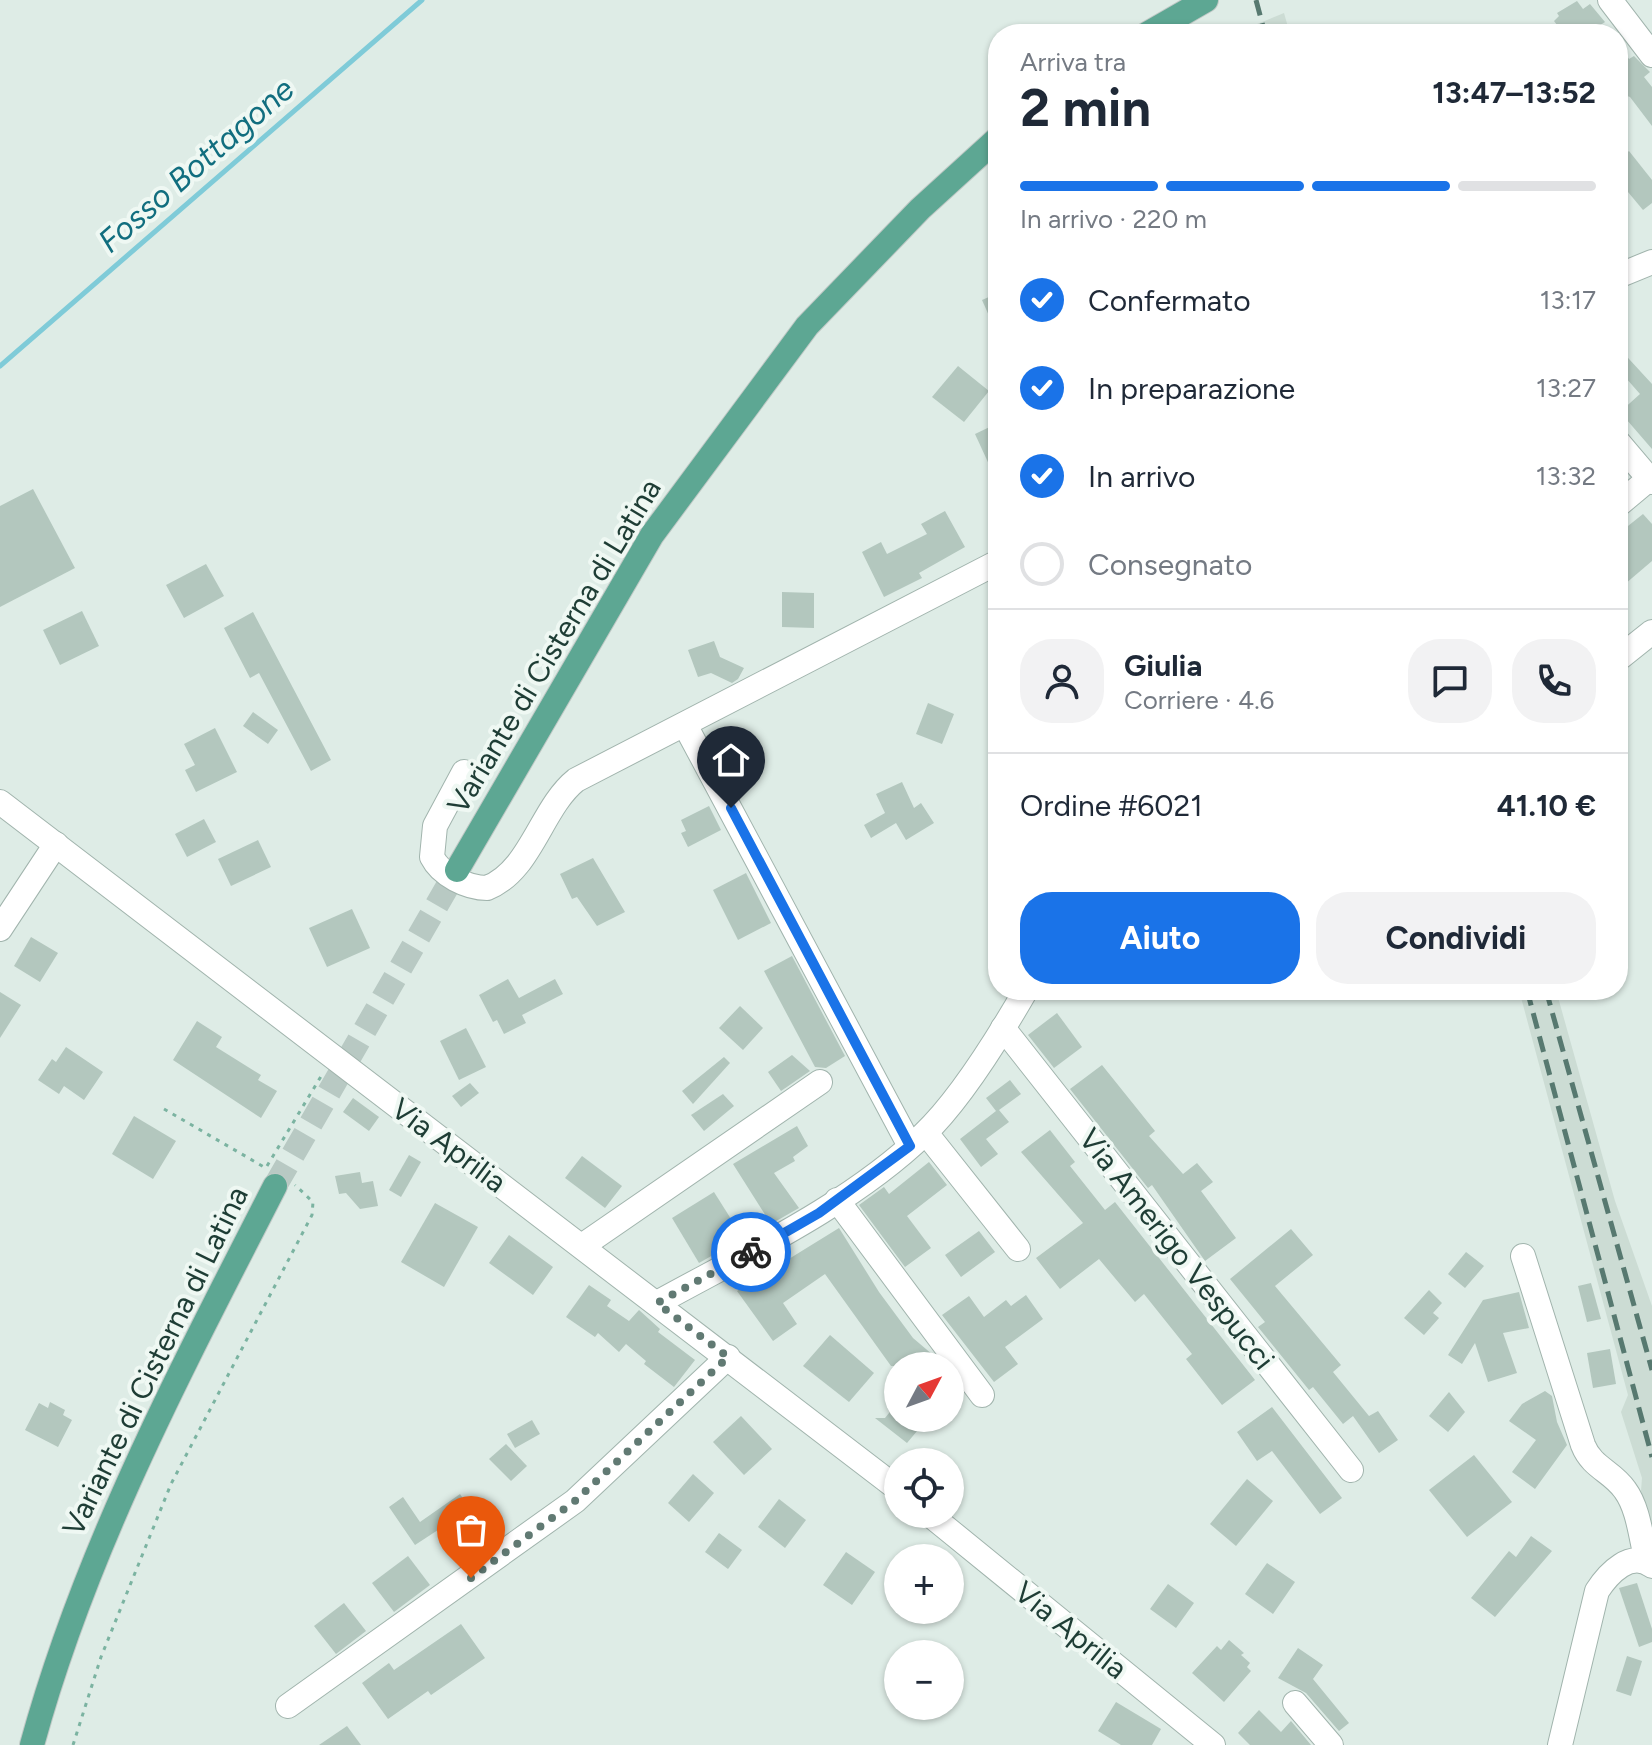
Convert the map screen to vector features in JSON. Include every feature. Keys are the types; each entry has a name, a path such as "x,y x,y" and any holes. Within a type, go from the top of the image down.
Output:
{"main road":[{"path":"1164,24 1206,0"},
{"name":"Variante di Cisterna di Latina","path":"457,870 652,535 807,326 902,226 988,147"},
{"name":"Variante di Cisterna di Latina","path":"32,1745 64,1638 123,1487 276,1178"}],"street":[{"path":"1610,0 1652,55"},
{"path":"1628,272 1652,262"},
{"path":"1628,454 1651,480 1628,497"},
{"path":"464,772 435,826 432,857 447,873 471,885 487,888 513,868 552,805 571,784 988,567"},
{"path":"1628,651 1652,632"},
{"path":"685,725 918,1139 1018,1249"},
{"name":"Via Aprilia","path":"0,802 884,1478"},
{"path":"0,929 56,844"},
{"path":"657,1303 837,1200 918,1139 1003,1028 1020,1000"},
{"name":"Via Amerigo Vespucci","path":"1003,1028 1351,1470"},
{"path":"582,1246 820,1082"},
{"path":"837,1200 982,1395"},
{"path":"1523,1256 1586,1453 1594,1465 1619,1482 1630,1498 1649,1564 1634,1561 1620,1566 1597,1591 1560,1745"},
{"path":"288,1706 575,1501 728,1357"},
{"name":"Via Aprilia","path":"946,1528 1213,1745"},
{"path":"1295,1703 1331,1745"}],"path":[{"path":"276,1178 334,1056"},
{"path":"73,1745 101,1657 171,1484 312,1215 313,1202 309,1196 164,1109"}],"shaded area":[{"path":"1284,13 1287,24 1257,24"},
{"path":"1522,1000 1559,1000 1615,1201 1652,1306 1652,1530 1641,1491 1642,1478 1621,1412 1628,1395"}],"building":[{"path":"1577,1 1583,9 1590,4 1605,22 1556,24 1554,21 1559,16 1557,13"},
{"path":"1634,56 1650,72 1644,77 1652,87 1652,126 1630,97 1628,58"},
{"path":"1628,152 1652,180 1652,203 1643,210 1628,192"},
{"path":"988,297 988,314 982,300"},
{"path":"1628,358 1652,384 1652,449 1628,421 1628,405 1640,394 1628,380"},
{"path":"958,366 988,390 964,422 932,397"},
{"path":"988,428 988,462 975,434"},
{"path":"33,489 75,568 0,607 0,506"},
{"path":"945,511 965,547 919,573 922,578 884,597 862,552 881,542 887,554 927,534 921,524"},
{"path":"1643,514 1652,524 1652,561 1628,581 1628,526"},
{"path":"206,564 224,596 184,618 166,585"},
{"path":"782,592 814,593 814,628 782,627"},
{"path":"82,611 99,646 60,665 43,630"},
{"path":"253,612 331,760 311,771 259,673 250,678 224,628"},
{"path":"714,641 720,657 744,668 732,683 711,673 698,677 688,650"},
{"path":"928,703 954,714 942,744 916,734"},
{"path":"253,712 278,730 268,744 243,726"},
{"path":"215,728 237,772 196,792 185,770 195,765 184,744"},
{"path":"902,782 914,808 921,803 934,823 906,840 896,823 871,838 864,825 885,813 876,794"},
{"path":"709,806 721,830 688,847 681,833 686,831 681,820"},
{"path":"204,819 216,842 187,857 175,834"},
{"path":"258,840 271,867 231,886 218,859"},
{"path":"593,858 625,912 597,926 577,897 572,899 560,874"},
{"path":"746,873 771,923 738,940 713,890"},
{"path":"352,909 370,948 327,967 309,928"},
{"path":"31,937 58,953 40,982 14,966"},
{"path":"792,956 845,1056 826,1068 815,1067 764,971"},
{"path":"508,979 519,998 555,979 563,994 522,1015 526,1023 504,1034 497,1020 493,1022 479,995"},
{"path":"0,992 21,1005 0,1038"},
{"path":"740,1006 763,1028 743,1050 719,1028"},
{"path":"1057,1013 1082,1047 1054,1068 1028,1035"},
{"path":"197,1021 222,1037 216,1047 261,1075 258,1080 277,1091 261,1118 173,1060"},
{"path":"466,1028 486,1067 459,1080 440,1041"},
{"path":"66,1047 103,1072 84,1100 64,1086 59,1094 38,1080 52,1059 56,1062"},
{"path":"792,1055 810,1071 781,1091 768,1072"},
{"path":"724,1057 730,1063 693,1104 682,1091"},
{"path":"1102,1065 1155,1131 1149,1136 1183,1174 1197,1163 1213,1182 1201,1191 1236,1238 1205,1261 1152,1185 1148,1188 1070,1089"},
{"path":"1010,1080 1021,1094 999,1110 1009,1122 986,1139 998,1154 981,1167 960,1139 996,1111 986,1098"},
{"path":"470,1083 479,1093 461,1107 452,1096"},
{"path":"723,1094 734,1106 704,1131 691,1115"},
{"path":"353,1098 379,1117 369,1131 343,1112"},
{"path":"134,1116 176,1141 153,1179 112,1154"},
{"path":"797,1126 808,1146 793,1157 795,1161 774,1173 799,1208 771,1224 733,1164"},
{"path":"1050,1130 1075,1162 1070,1166 1105,1210 1115,1202 1255,1380 1222,1405 1186,1359 1192,1354 1144,1294 1135,1302 1099,1259 1060,1289 1036,1258 1083,1223 1021,1152"},
{"path":"409,1155 421,1162 401,1197 389,1190"},
{"path":"582,1156 622,1186 605,1208 565,1178"},
{"path":"929,1162 947,1185 907,1216 931,1248 905,1267 859,1205 884,1187 889,1194"},
{"path":"360,1172 362,1183 373,1181 378,1206 360,1209 346,1193 339,1194 335,1176"},
{"path":"714,1192 743,1238 699,1263 672,1218"},
{"path":"435,1203 478,1227 444,1287 401,1262"},
{"path":"839,1228 879,1292 913,1338 929,1352 884,1352 884,1356 825,1274 783,1303 797,1324 773,1341 737,1291"},
{"path":"1291,1229 1313,1255 1275,1286 1341,1365 1333,1372 1369,1416 1378,1411 1398,1440 1379,1453 1353,1416 1343,1424 1313,1387 1309,1390 1258,1327 1265,1322 1230,1279"},
{"path":"979,1231 995,1252 961,1277 945,1255"},
{"path":"509,1235 553,1267 533,1295 489,1263"},
{"path":"1466,1252 1484,1266 1465,1288 1448,1274"},
{"path":"1591,1283 1601,1319 1587,1322 1578,1286"},
{"path":"589,1285 611,1300 607,1306 629,1321 639,1310 660,1329 658,1332 695,1360 674,1387 644,1364 646,1361 626,1344 619,1352 598,1333 595,1337 566,1317"},
{"path":"1429,1290 1442,1303 1433,1313 1439,1318 1424,1335 1404,1318"},
{"path":"1519,1292 1529,1328 1503,1333 1517,1373 1488,1382 1475,1343 1462,1364 1448,1355 1483,1300"},
{"path":"1026,1295 1043,1319 1005,1347 1018,1364 994,1382 942,1315 969,1296 984,1317 1006,1300 1011,1306"},
{"path":"830,1335 874,1373 849,1402 803,1366"},
{"path":"1610,1349 1616,1384 1593,1388 1587,1353"},
{"path":"1545,1391 1552,1396 1557,1422 1567,1445 1535,1489 1512,1472 1536,1440 1509,1421 1522,1404"},
{"path":"1449,1392 1465,1412 1448,1432 1429,1416"},
{"path":"50,1402 65,1410 63,1415 72,1420 58,1447 25,1430 39,1403 48,1408"},
{"path":"1272,1407 1342,1498 1320,1514 1272,1451 1257,1461 1237,1432"},
{"path":"741,1416 772,1449 744,1475 713,1442"},
{"path":"532,1420 540,1434 515,1448 507,1434"},
{"path":"893,1432 916,1432 907,1443"},
{"path":"506,1444 527,1466 511,1481 489,1459"},
{"path":"1474,1455 1512,1502 1467,1537 1429,1490"},
{"path":"693,1474 714,1493 689,1522 668,1503"},
{"path":"1247,1479 1273,1501 1236,1546 1210,1524"},
{"path":"460,1494 484,1530 455,1549 441,1528 415,1545 389,1507 403,1497 420,1522"},
{"path":"779,1499 806,1520 785,1548 758,1527"},
{"path":"719,1533 742,1550 728,1569 705,1552"},
{"path":"1531,1536 1552,1551 1495,1617 1471,1598 1509,1551 1516,1557"},
{"path":"846,1552 875,1572 852,1605 823,1585"},
{"path":"408,1556 430,1585 394,1612 372,1583"},
{"path":"1267,1563 1295,1582 1273,1614 1245,1594"},
{"path":"1637,1583 1652,1629 1652,1642 1639,1647 1619,1588"},
{"path":"1168,1584 1194,1603 1176,1628 1150,1609"},
{"path":"344,1603 366,1631 336,1654 314,1626"},
{"path":"461,1624 485,1658 431,1695 428,1691 388,1719 362,1683 389,1663 394,1670"},
{"path":"1229,1640 1244,1653 1241,1655 1250,1663 1247,1667 1251,1671 1224,1702 1192,1673 1217,1646 1221,1650"},
{"path":"1298,1648 1323,1665 1313,1679 1349,1723 1339,1731 1306,1693 1278,1678"},
{"path":"1627,1656 1642,1661 1631,1696 1616,1691"},
{"path":"1116,1702 1161,1729 1152,1745 1121,1745 1098,1731"},
{"path":"1259,1710 1281,1732 1291,1721 1311,1745 1250,1745 1238,1733"},
{"path":"347,1726 361,1745 319,1745"}],"waterway":[{"name":"Fosso Bottagone","path":"0,366 422,0"}],"tunnel":[{"path":"275,1186 457,870"}],"railway":[{"path":"1256,0 1262,24"},
{"path":"1530,1000 1652,1457"},
{"path":"1549,1000 1652,1370"}],"way so far":[{"path":"471,1578 575,1501 728,1357 657,1303 751,1252"}],"route":[{"path":"731,808 910,1146 819,1213 751,1252"}]}
